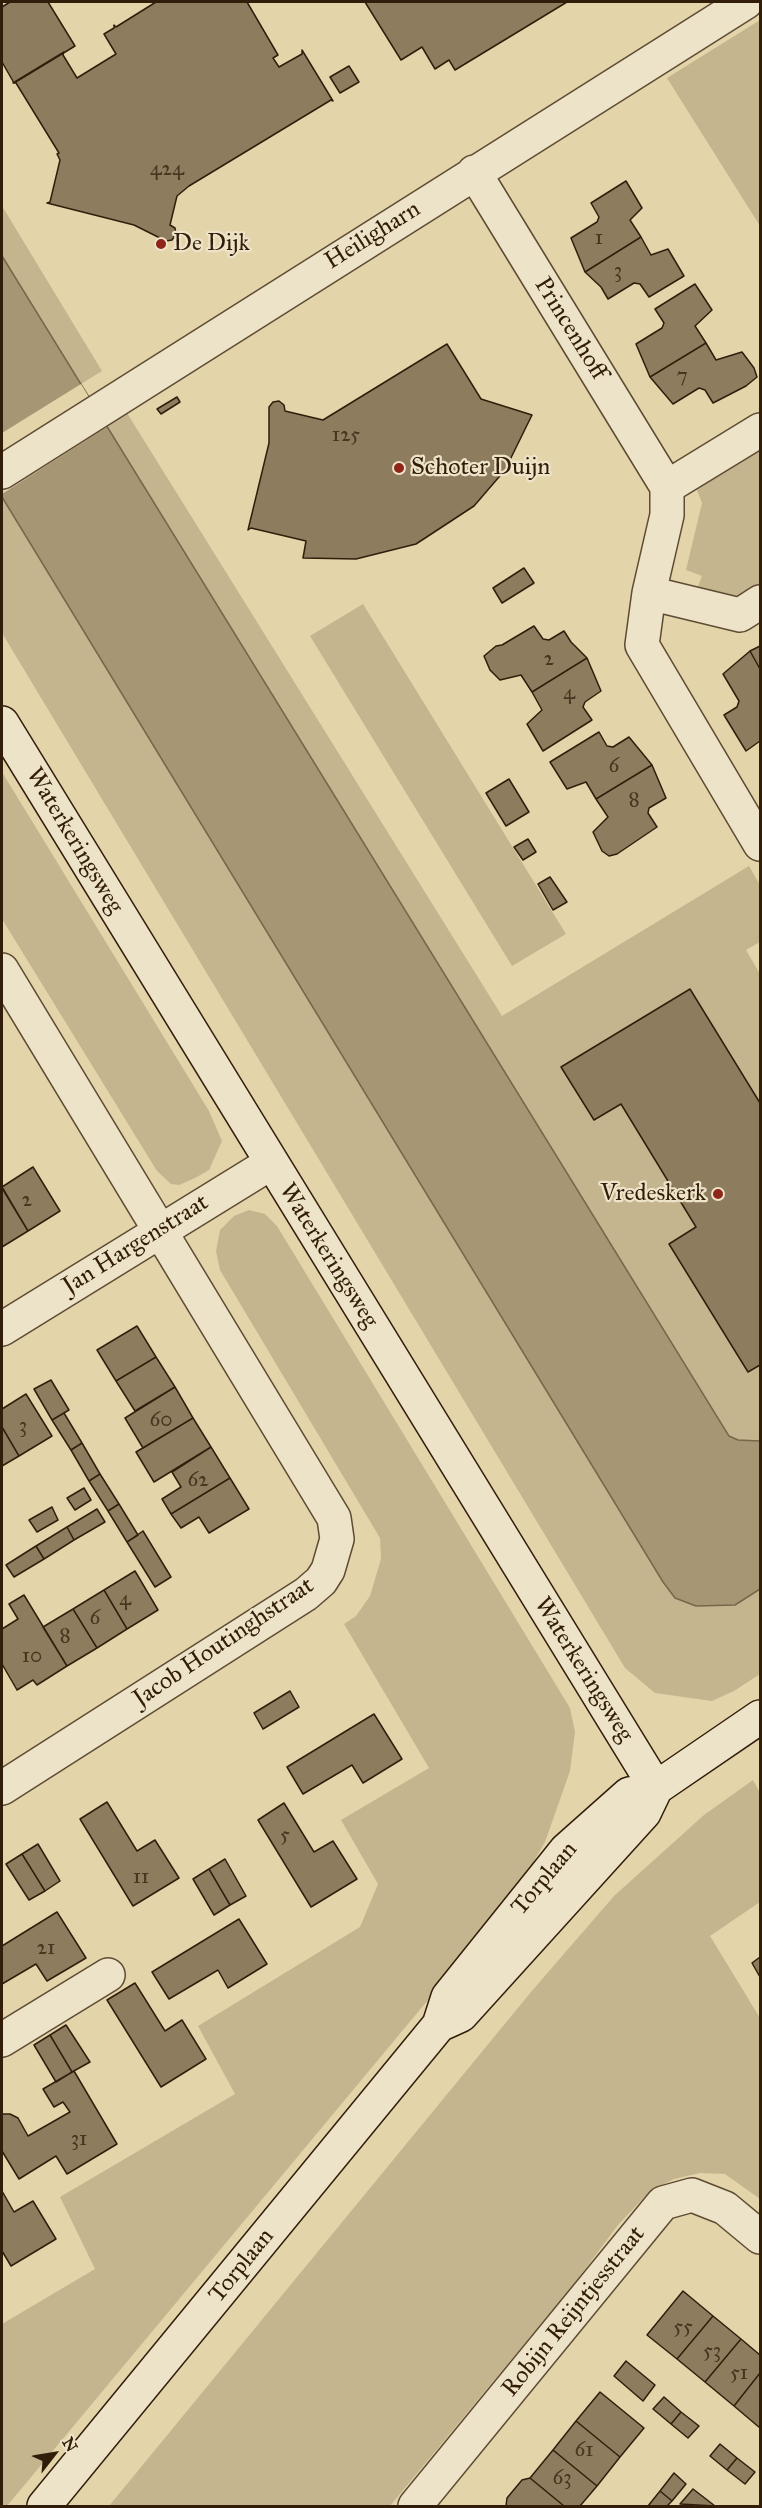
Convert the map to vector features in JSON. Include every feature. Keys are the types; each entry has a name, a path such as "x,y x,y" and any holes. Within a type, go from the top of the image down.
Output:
{"street":[{"name":"Heiligharn","path":"2,472 746,2"},
{"name":"Princenhoff","path":"474,172 667,487"},
{"path":"760,430 667,487 667,514 649,593 642,645 760,844"},
{"path":"649,593 740,615 760,602"},
{"name":"Waterkeringsweg","path":"2,723 656,1788"},
{"path":"2,970 160,1230"},
{"name":"Jan Hargenstraat","path":"2,1329 271,1163"},
{"name":"Jacob Houtinghstraat","path":"2,1788 306,1594 321,1581 328,1570 337,1539 334,1518 160,1230"},
{"name":"Torplaan","path":"44,2506 439,2025 461,2015 469,2007 644,1813 656,1788 760,1717"},
{"path":"2,2040 108,1975"},
{"name":"Robijn Reijntjesstraat","path":"415,2506 663,2203 692,2195 725,2208 760,2237"}],"shaded area":[{"path":"760,20 760,226 667,78"},
{"path":"2,206 102,371 81,384 2,256"},
{"path":"2,256 729,1436 738,1440 760,1441 760,1589 735,1605 696,1606 675,1598 663,1582 2,497"},
{"path":"127,413 502,1016 749,866 760,885 760,942 746,950 760,974 760,1441 738,1440 730,1436 107,427"},
{"path":"760,445 760,586 734,603 696,592 702,576 686,570 702,503 695,485"},
{"path":"2,497 663,1582 675,1598 735,1605 760,1589 760,1674 734,1691 712,1701 655,1693 625,1668 2,633"},
{"path":"363,604 566,934 512,966 310,636"},
{"path":"2,772 209,1111 222,1141 209,1170 195,1178 179,1185 171,1184 157,1171 2,919"},
{"path":"249,1210 265,1214 277,1226 570,1708 575,1732 570,1771 545,1842 512,1899 7,2506 2,2506 2,2324 95,2269 60,2197 235,2094 198,2026 360,1927 378,1884 341,1820 429,1768 344,1624 356,1616 370,1596 381,1559 380,1538 220,1270 216,1251 220,1230 234,1216"},
{"path":"753,1780 760,1793 760,1902 710,1936 760,2018 760,2199 725,2174 700,2173 674,2179 650,2191 618,2225 577,2280 390,2506 109,2506 531,1992 614,1896 704,1815"}],"pier":[{"path":"81,384 107,427 2,494 2,433"}],"building":[{"path":"10,2 48,2 75,46 14,83 2,62 2,7"},
{"path":"156,2 247,2 278,55 273,58 279,67 302,54 302,50 333,101 331,100 189,186 177,196 170,225 175,228 176,234 172,240 166,241 134,225 47,203 50,202 60,160 57,154 59,153 16,83 13,83 64,52 63,55 77,78 116,54 104,34 114,28 114,25 116,27"},
{"path":"365,2 567,2 455,70 449,60 435,69 422,47 401,60"},
{"path":"349,66 359,82 340,93 330,77"},
{"path":"626,181 642,208 630,220 641,237 585,272 571,238 597,222 599,217 591,203"},
{"path":"641,237 651,255 668,249 684,276 649,297 640,284 634,283 608,299 601,287 585,272"},
{"path":"695,284 712,310 695,326 706,343 650,377 636,344 662,328 664,323 655,309"},
{"path":"706,343 716,360 742,352 754,368 757,377 746,386 713,403 705,390 699,388 673,404 650,377"},
{"path":"447,344 481,399 532,415 505,470 474,506 416,544 356,559 303,558 306,541 251,528 248,530 269,443 269,407 273,402 279,401 284,405 285,411 323,420"},
{"path":"177,397 180,402 161,414 157,409"},
{"path":"524,568 534,583 502,603 493,588"},
{"path":"534,626 543,639 549,640 564,631 571,642 587,658 532,692 521,675 500,680 490,670 484,656 496,646 502,645"},
{"path":"760,646 760,669 750,651"},
{"path":"750,651 760,669 760,741 746,751 724,715 737,707 739,701 723,674"},
{"path":"587,658 601,691 585,702 583,707 592,720 543,751 527,724 542,710 532,692"},
{"path":"599,732 607,746 613,747 629,737 652,765 596,799 586,782 567,789 550,762"},
{"path":"652,765 666,798 649,808 648,813 657,827 617,854 609,856 602,851 593,832 608,817 596,799"},
{"path":"509,779 529,812 506,826 486,793"},
{"path":"528,839 536,852 523,860 514,847"},
{"path":"550,877 567,902 553,910 538,884"},
{"name":"Vredeskerk","path":"690,989 760,1103 760,1365 748,1372 669,1244 696,1227 621,1104 594,1120 561,1067"},
{"path":"33,1167 60,1211 28,1231 2,1187"},
{"path":"2,1188 28,1231 2,1247"},
{"path":"137,1326 156,1357 116,1381 97,1350"},
{"path":"156,1357 175,1387 135,1411 116,1381"},
{"path":"51,1380 69,1410 52,1420 34,1389"},
{"path":"175,1387 193,1418 143,1448 125,1418"},
{"path":"26,1394 52,1436 19,1456 2,1427 2,1409"},
{"path":"64,1413 82,1443 71,1450 52,1420"},
{"path":"193,1418 211,1447 154,1482 136,1452"},
{"path":"2,1427 19,1456 2,1466"},
{"path":"82,1443 100,1474 89,1481 71,1450"},
{"path":"211,1447 230,1478 171,1514 162,1499 181,1487 172,1472"},
{"path":"100,1474 119,1504 108,1511 89,1481"},
{"path":"230,1478 249,1509 209,1533 199,1517 181,1528 171,1514"},
{"path":"84,1488 91,1500 75,1510 67,1498"},
{"path":"119,1504 138,1535 127,1542 108,1511"},
{"path":"52,1507 58,1520 37,1532 29,1520"},
{"path":"97,1509 105,1522 74,1540 67,1527"},
{"path":"67,1527 74,1540 44,1559 36,1546"},
{"path":"143,1531 171,1577 155,1587 127,1542"},
{"path":"36,1546 44,1559 14,1577 6,1565"},
{"path":"135,1571 158,1610 127,1629 104,1590"},
{"path":"104,1590 127,1629 97,1648 73,1609"},
{"path":"24,1595 67,1666 37,1685 33,1680 17,1690 2,1664 2,1629 18,1619 9,1604"},
{"path":"73,1609 97,1648 67,1666 43,1627"},
{"path":"290,1691 299,1707 263,1729 254,1713"},
{"path":"374,1714 402,1759 363,1783 352,1765 303,1794 287,1767"},
{"path":"107,1802 137,1851 155,1840 179,1878 133,1906 80,1819"},
{"path":"284,1803 314,1852 333,1841 357,1879 311,1907 258,1820"},
{"path":"38,1844 60,1881 45,1891 22,1854"},
{"path":"22,1854 45,1891 29,1900 6,1864"},
{"path":"225,1859 246,1896 230,1905 209,1869"},
{"path":"209,1869 230,1905 214,1915 193,1879"},
{"path":"57,1912 86,1958 47,1981 36,1964 2,1984 2,1946"},
{"path":"239,1919 267,1964 228,1988 218,1970 169,1999 152,1972"},
{"path":"760,1957 760,1977 752,1963"},
{"path":"135,1983 165,2031 182,2020 206,2059 161,2087 107,2000"},
{"path":"66,2025 90,2062 72,2072 50,2035"},
{"path":"50,2035 72,2072 56,2082 34,2045"},
{"path":"74,2071 117,2144 67,2174 56,2156 19,2179 2,2151 2,2114 10,2114 18,2118 28,2136 70,2112 63,2102 54,2107 43,2089"},
{"path":"2,2191 14,2212 33,2201 56,2239 11,2266 2,2251"},
{"path":"683,2291 713,2316 677,2359 647,2335"},
{"path":"713,2316 741,2339 705,2382 677,2359"},
{"path":"741,2339 760,2355 760,2373 734,2406 705,2382"},
{"path":"626,2361 655,2385 643,2401 614,2376"},
{"path":"760,2373 760,2428 734,2406"},
{"path":"600,2392 644,2428 620,2457 576,2421"},
{"path":"664,2397 681,2412 671,2424 653,2409"},
{"path":"681,2412 699,2426 688,2438 671,2424"},
{"path":"576,2421 620,2457 597,2486 553,2450"},
{"path":"720,2444 737,2458 727,2470 710,2456"},
{"path":"553,2450 597,2486 580,2506 564,2506 530,2478"},
{"path":"737,2458 755,2472 745,2484 727,2470"},
{"path":"674,2473 686,2484 672,2501 660,2491"},
{"path":"530,2478 564,2506 506,2506 507,2498 522,2480"},
{"path":"693,2489 715,2506 680,2504"},
{"path":"660,2491 672,2501 667,2506 648,2506"}],"place":[{"name":"De Dijk","path":"161,244"},
{"name":"Schoter Duijn","path":"399,468"},
{"name":"Vredeskerk","path":"718,1194"}]}
